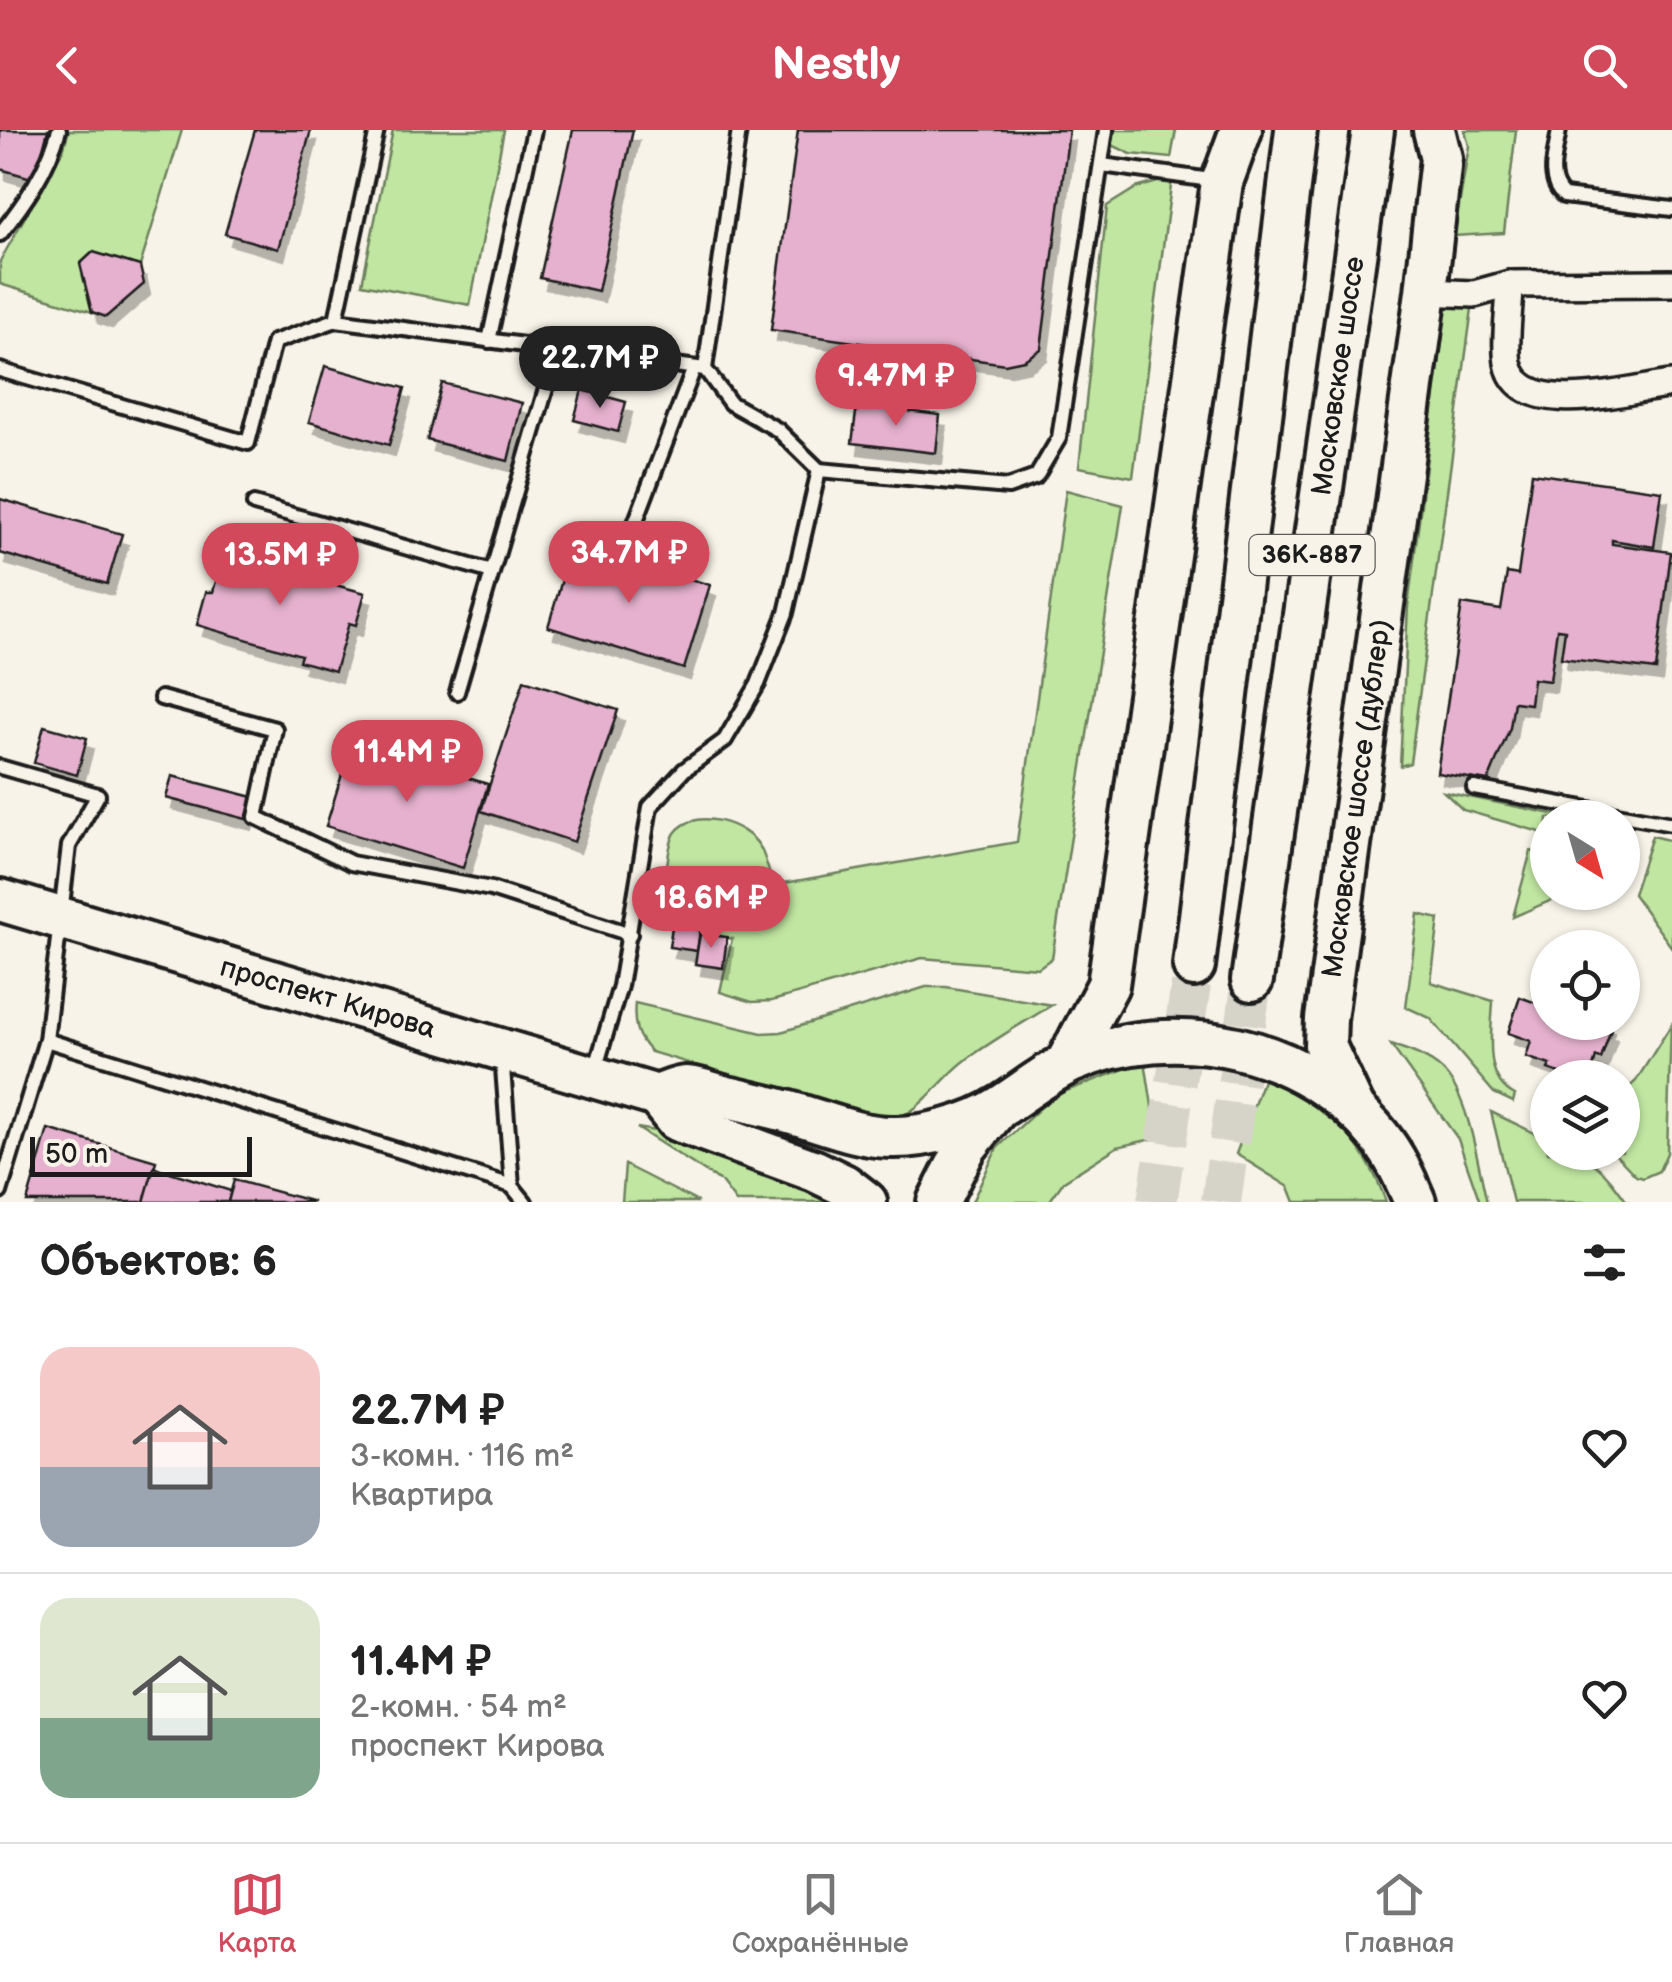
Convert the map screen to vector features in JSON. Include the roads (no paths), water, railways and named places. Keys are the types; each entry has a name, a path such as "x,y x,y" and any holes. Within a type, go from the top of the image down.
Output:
{"main road":[{"path":"1066,1064 1108,985 1222,182 1241,130"},
{"name":"36К-887","path":"1194,966 1296,130"},
{"name":"Московское шоссе","path":"1252,980 1373,130"},
{"name":"Московское шоссе (дублер)","path":"1354,1108 1325,1046 1326,1019 1426,292 1441,158 1434,130"},
{"name":"проспект Кирова","path":"0,900 657,1096"},
{"path":"866,1202 844,1185 814,1171 676,1120 657,1096 686,1087 891,1138 932,1132 997,1109 1066,1064 1103,1049 1143,1041 1206,1041 1270,1057 1314,1078 1354,1108 1400,1166 1415,1202"},
{"path":"938,1202 966,1147 997,1109"}],"street":[{"path":"1426,292 1474,294 1510,284 1672,283"},
{"path":"1510,284 1508,364 1516,379 1533,395 1554,400 1672,384"}],"lane":[{"path":"0,234 50,162 59,130"},
{"path":"336,320 376,130"},
{"path":"489,341 534,130"},
{"path":"629,540 700,368 738,130"},
{"path":"0,370 248,443 274,342 336,320 700,368 730,403 778,430 819,470 1008,487 1036,477 1060,438 1106,130"},
{"path":"1559,130 1552,176 1554,188 1564,196 1672,209"},
{"path":"1102,165 1222,182"},
{"path":"457,692 558,352"},
{"path":"594,1076 620,986 650,808 684,770 725,740 758,684 786,613 819,470"},
{"path":"254,504 492,572"},
{"path":"162,698 276,729 256,816 351,863 490,889 630,934"},
{"path":"0,767 98,794 69,846 46,1040 0,1192"},
{"path":"1474,788 1672,824"},
{"path":"46,1040 512,1186 525,1202"},
{"path":"502,1048 512,1186"}],"tunnel":[{"path":"1157,1202 1194,966"},
{"path":"1221,1202 1252,980"}]}
